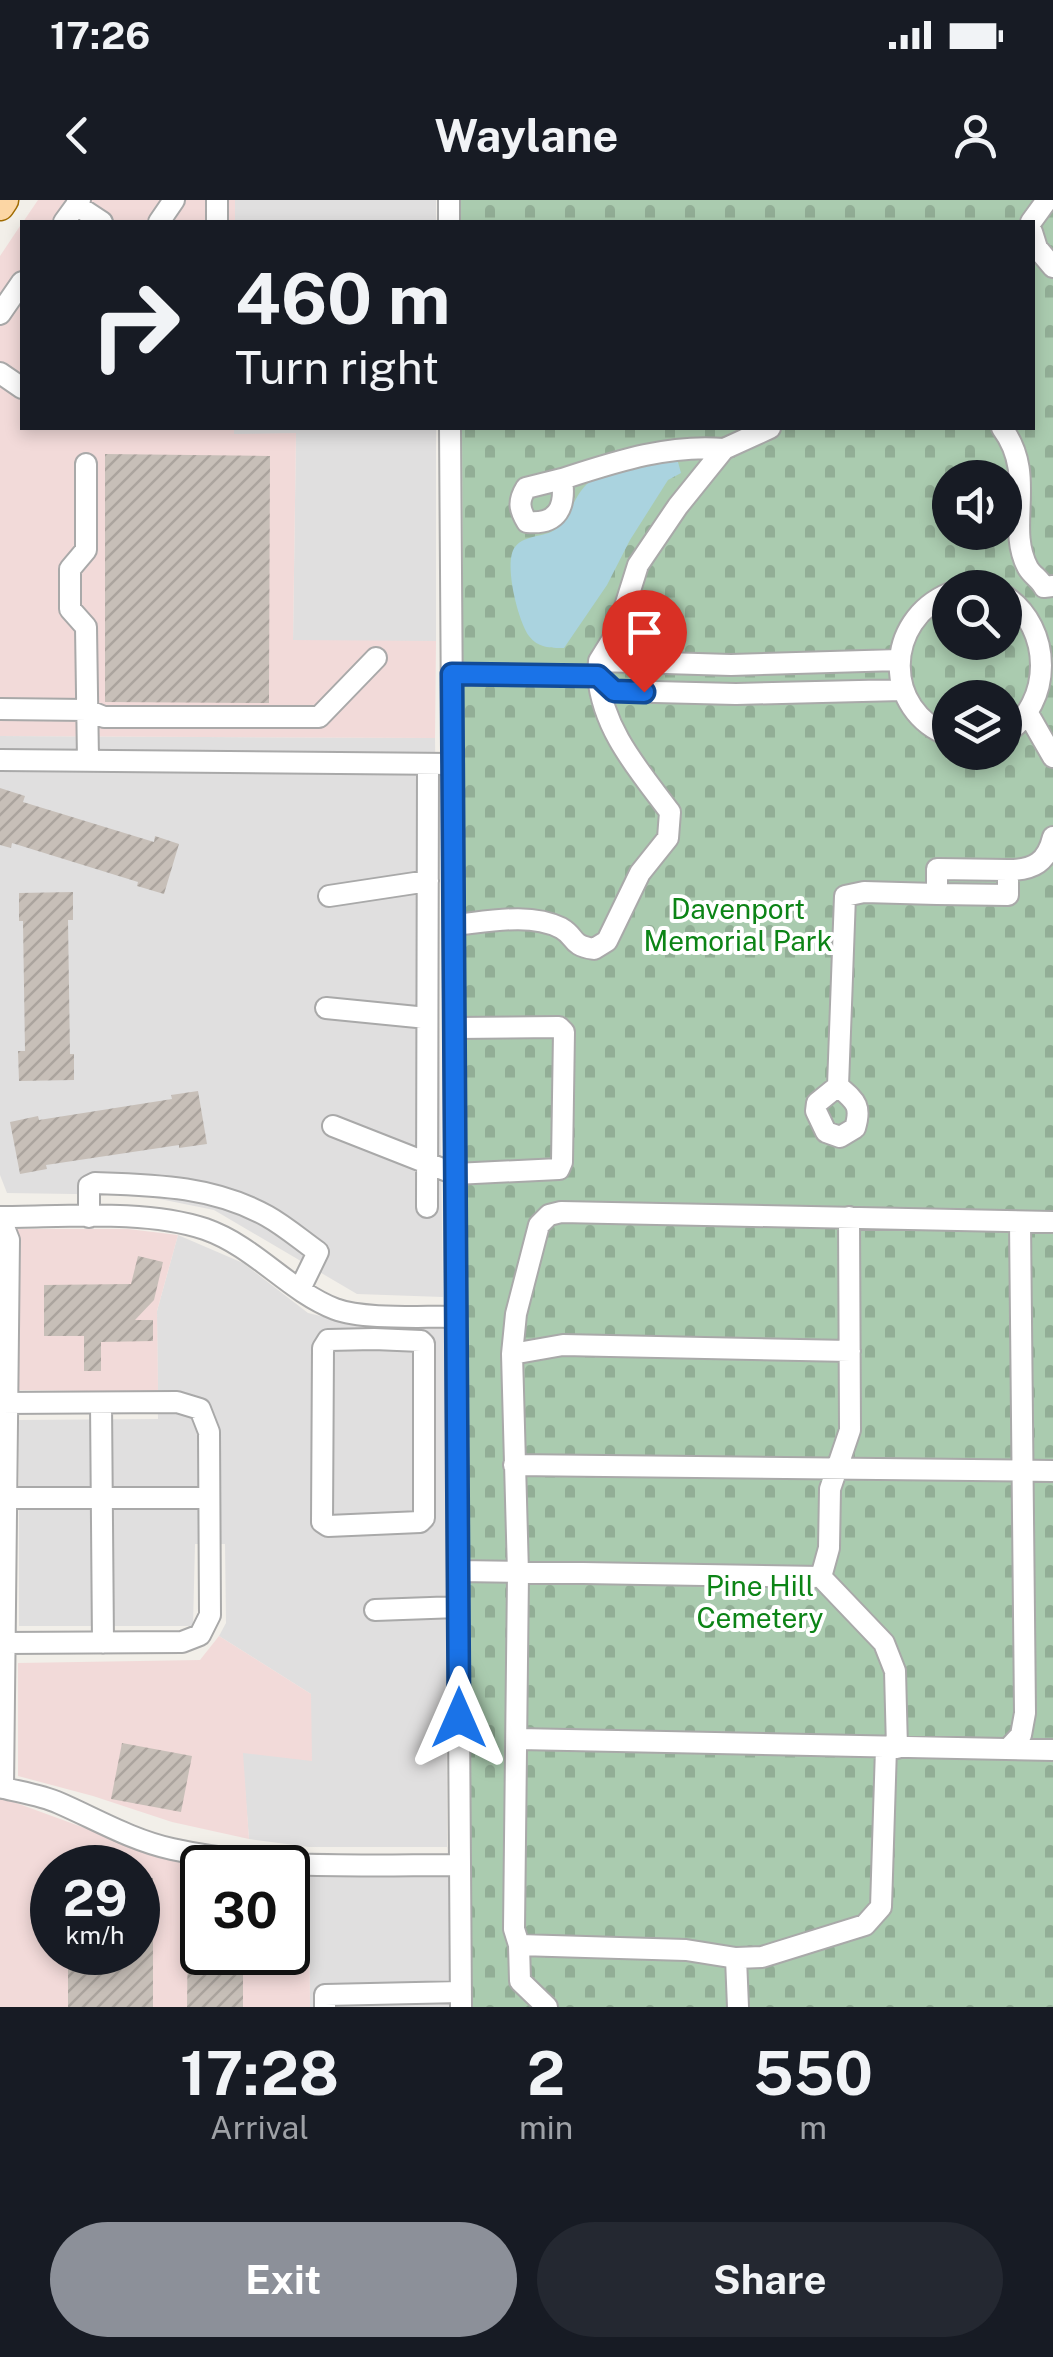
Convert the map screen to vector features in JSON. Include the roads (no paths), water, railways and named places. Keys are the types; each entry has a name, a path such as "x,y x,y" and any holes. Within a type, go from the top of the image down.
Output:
{"street":[{"path":"73,209 98,220"},
{"path":"1035,242 1053,267"},
{"path":"0,314 20,285"},
{"path":"325,2007 325,1996 461,2000 450,430"},
{"path":"454,925 522,920 562,929 578,946 594,949 607,941 640,874 668,838 670,812 607,720 600,701 599,668 617,632 638,565 678,506 724,449 766,430"},
{"path":"1004,430 1013,442 1020,469 1021,540 1027,566 1047,583 1022,596"},
{"path":"562,480 660,452 696,446 724,449"},
{"path":"86,464 86,550 70,568 70,609 86,627 88,760"},
{"path":"932,603 909,626 899,660 902,690 914,711 932,727"},
{"path":"1022,609 1037,622 1048,646 1050,675 1042,700 1022,722"},
{"path":"0,709 87,710 104,717 319,718 376,658"},
{"path":"452,674 899,660"},
{"path":"599,668 614,691 736,694 902,690"},
{"path":"1030,716 1053,757"},
{"path":"0,760 453,764"},
{"path":"427,1206 428,764"},
{"path":"838,1086 845,896 864,892 937,894 937,868 1028,870 1043,861 1053,836"},
{"path":"329,896 428,880"},
{"path":"326,1008 427,1018"},
{"path":"333,1126 456,1174 559,1169 564,1032 560,1028 454,1028"},
{"path":"90,1216 89,1186 95,1183 200,1190 230,1199 270,1217 318,1252 300,1289"},
{"path":"548,2007 520,1981 520,1945 514,1929 519,1739 512,1354 516,1314 539,1225 562,1212 1053,1222"},
{"path":"456,1317 337,1310 300,1289 247,1248 203,1228 150,1219 0,1217 8,1240 3,1403 2,1788 55,1800 122,1832 168,1848 231,1860 272,1865 460,1865"},
{"path":"821,1577 829,1548 830,1489 850,1430 848,1217"},
{"path":"1008,1748 1022,1735 1025,1713 1020,1222"},
{"path":"374,1314 374,1339"},
{"path":"374,1339 424,1344 424,1518 420,1522 328,1526 322,1522 323,1348 328,1340 374,1339"},
{"path":"512,1354 563,1345 850,1351"},
{"path":"3,1403 178,1402 200,1409 209,1432 210,1616 200,1635 182,1642 4,1643"},
{"path":"101,1403 104,1642"},
{"path":"514,1465 1053,1472"},
{"path":"3,1498 209,1498"},
{"path":"458,1571 821,1577 884,1643 896,1671 881,1907 866,1925 762,1956 736,1958 686,1950 520,1945"},
{"path":"375,1610 458,1607"},
{"path":"519,1739 1053,1750"},
{"path":"736,1958 738,2007"}],"water":[{"path":"678,462 681,473 668,480 607,585 564,648 536,643 525,628 513,592 511,565 515,547 556,529 594,479"}],"park label":[{"name":"Davenport Memorial Park","path":"738,925"},
{"name":"Pine Hill Cemetery","path":"760,1602"}]}
